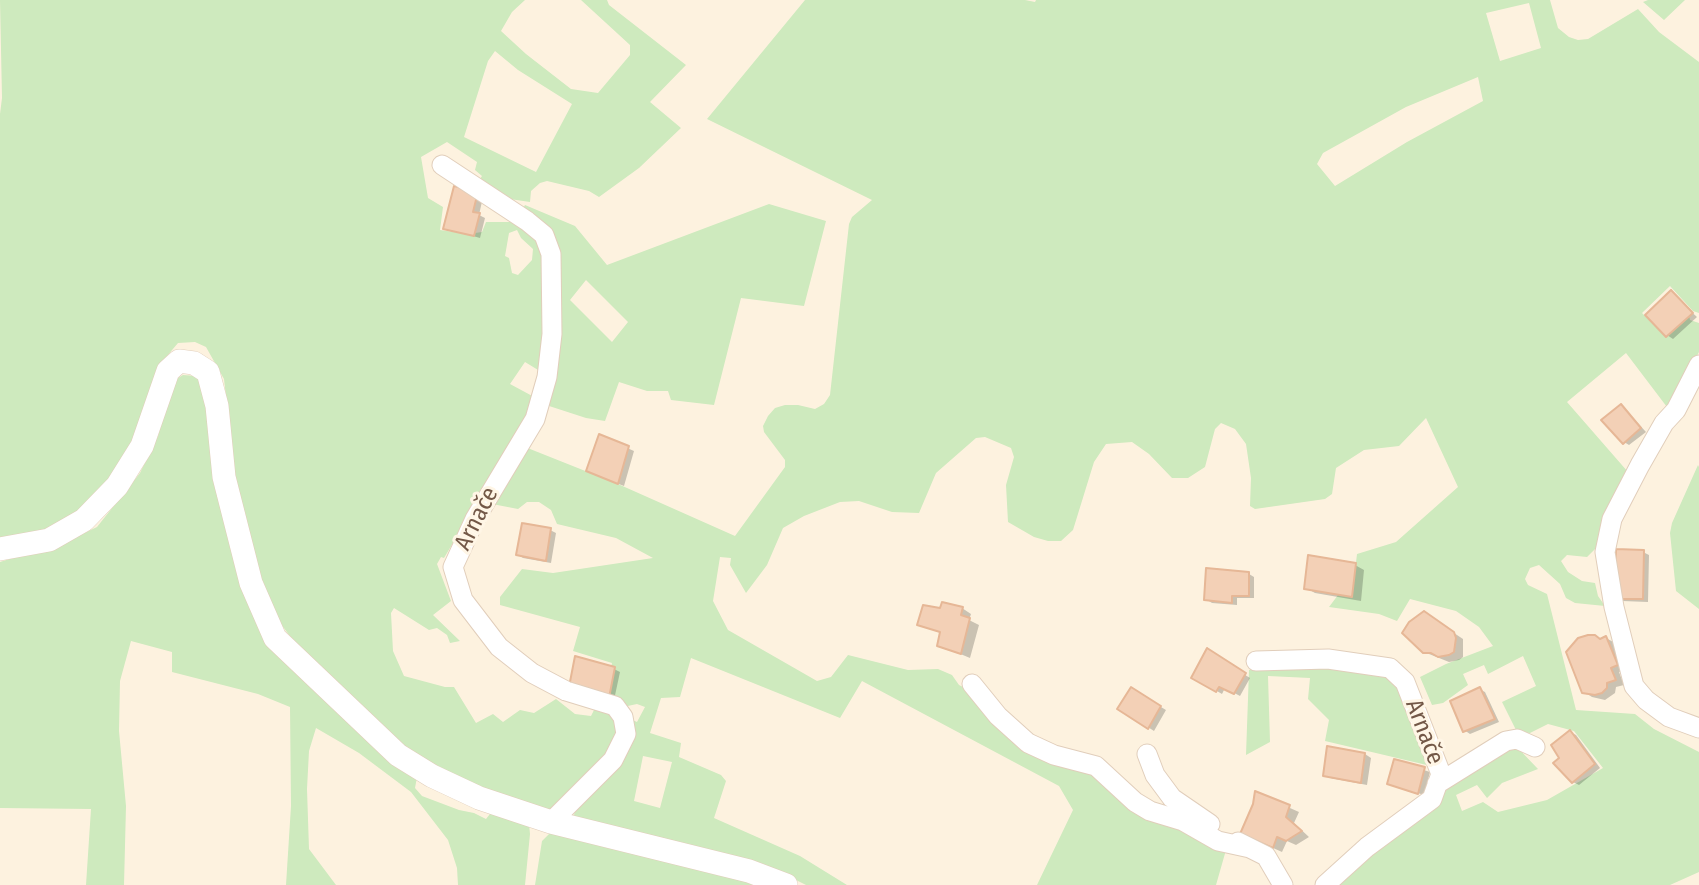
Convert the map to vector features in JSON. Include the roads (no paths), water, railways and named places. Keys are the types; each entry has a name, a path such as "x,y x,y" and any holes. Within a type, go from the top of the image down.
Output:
{"street":[{"name":"Arnače","path":"442,165 527,221 544,235 551,254 552,334 547,377 535,419 475,519 453,567 463,600 499,647 532,673 566,691 615,706 624,717 626,734 613,760 551,822"},
{"path":"0,549 48,540 84,520 117,486 142,446 168,371 179,361 194,363 208,372 217,406 224,477 251,583 275,638 398,755 432,776 479,798 551,822 749,871 786,885"},
{"path":"1699,365 1676,410 1664,423 1640,465 1612,519 1605,552 1614,607 1634,686 1646,700 1669,717 1699,728"},
{"name":"Arnače","path":"1256,661 1328,659 1390,668 1405,682 1441,774 1432,799 1367,847 1325,885"},
{"path":"972,684 998,716 1028,743 1054,755 1096,766 1135,802 1150,811 1183,821 1218,841 1250,848"},
{"path":"1437,784 1506,741 1517,739 1535,747"},
{"path":"1147,754 1155,775 1172,798 1231,838 1266,856 1283,885"}]}
